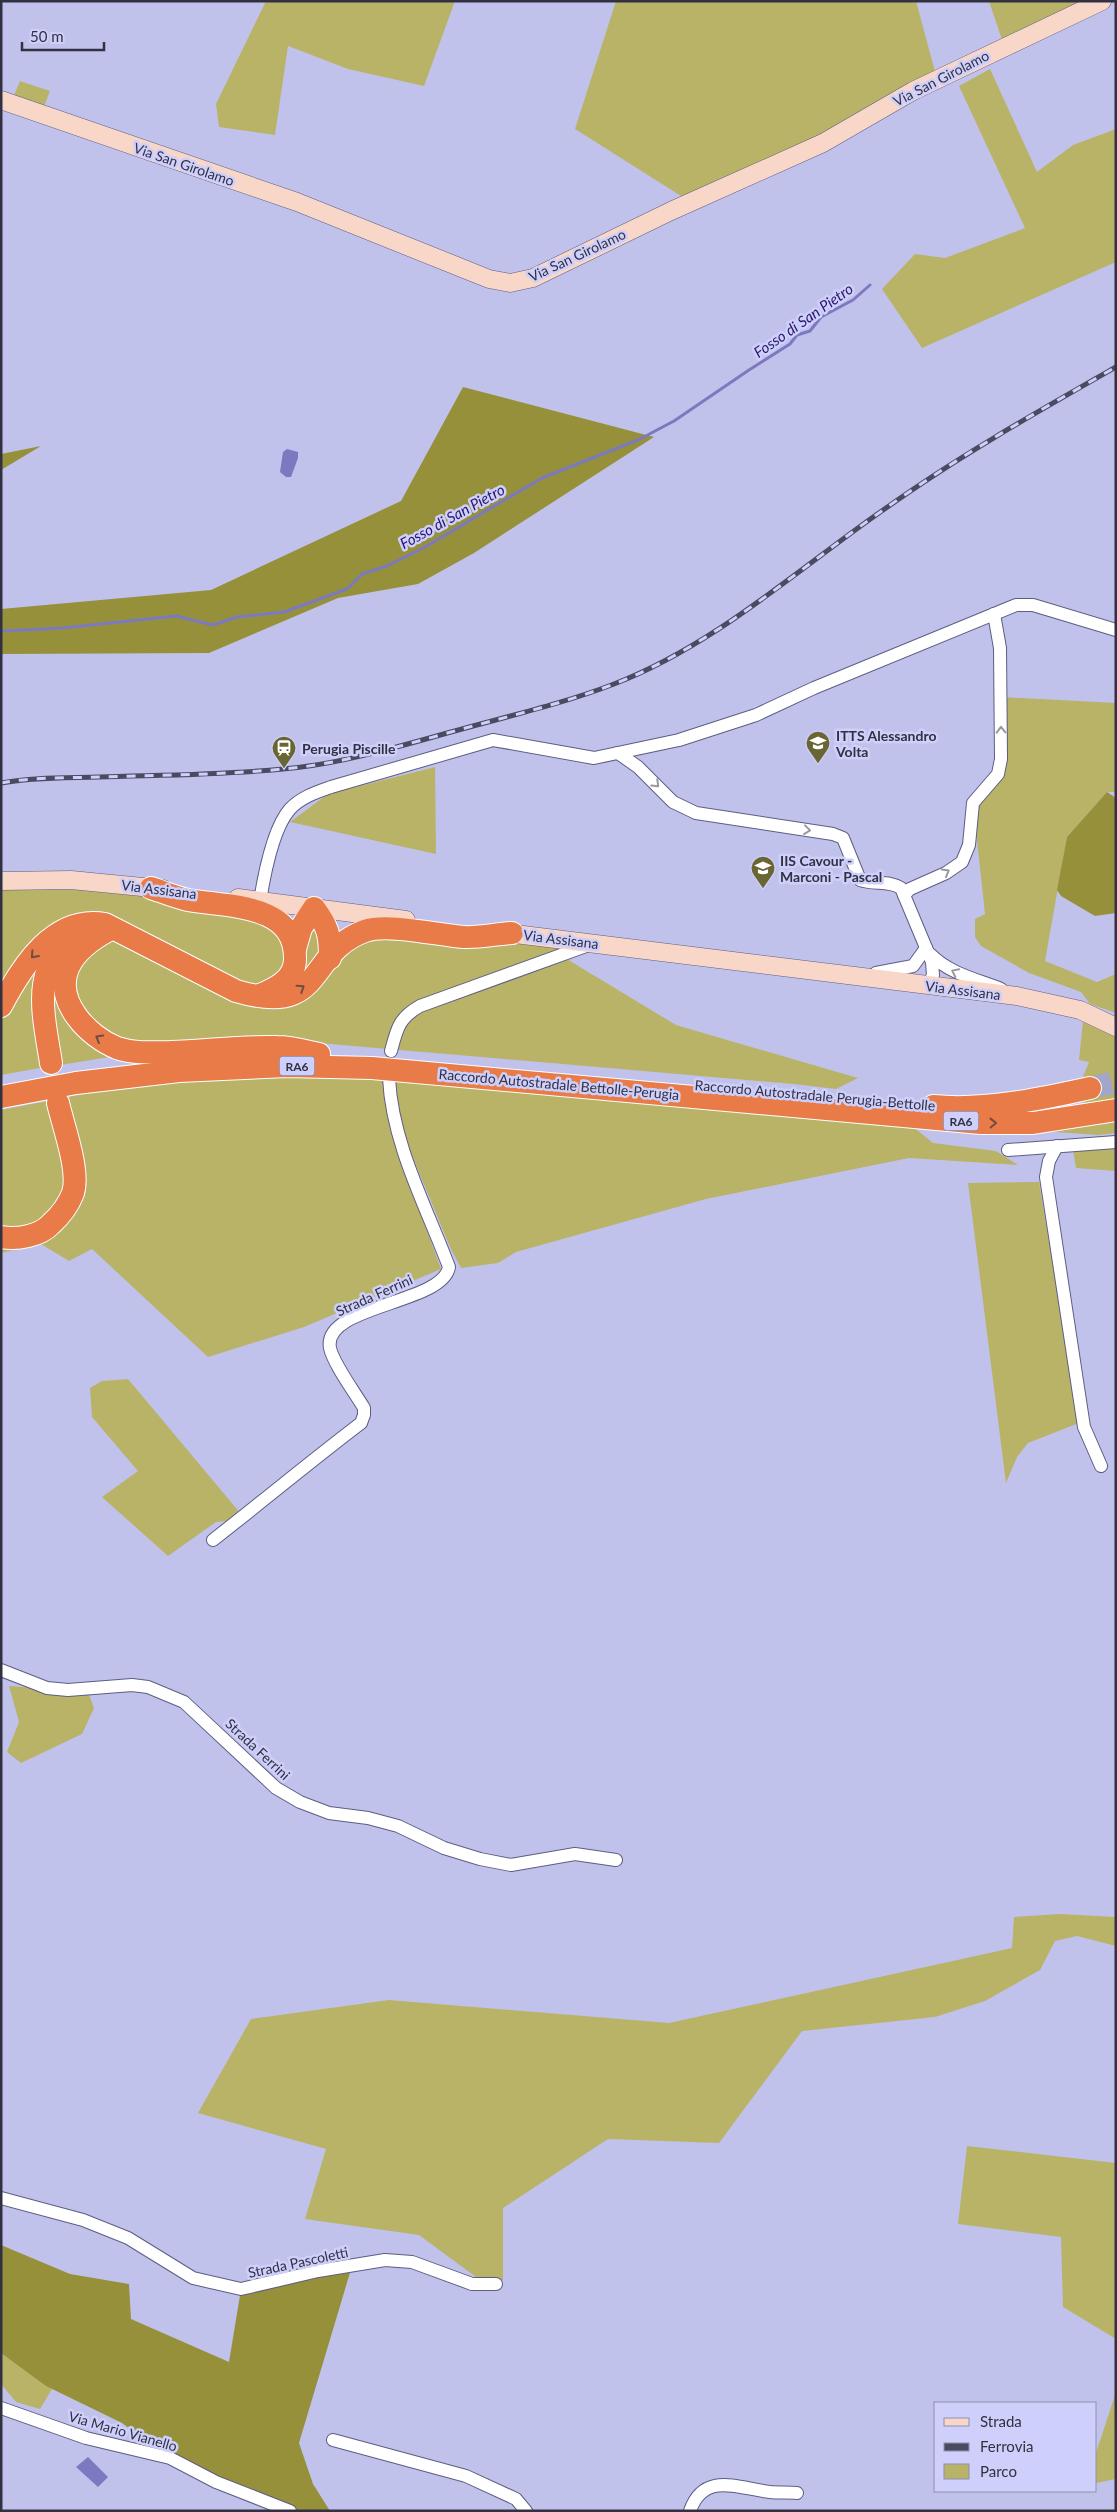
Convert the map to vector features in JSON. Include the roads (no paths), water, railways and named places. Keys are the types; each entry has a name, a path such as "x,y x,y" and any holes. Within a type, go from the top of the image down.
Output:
{"highway":[{"path":"152,888 186,899 248,908 267,914 278,921 289,933 295,949"},
{"path":"255,997 274,989 291,974 295,963 295,949 300,928 314,908 326,924 330,938 330,958"},
{"path":"1,1006 16,977 37,952 66,928 79,923 93,922 105,924 236,991 255,997 273,998 293,994 307,985 343,942 366,930 383,928 465,937 512,933"},
{"path":"116,931 83,947 68,969 65,981 70,1003 79,1021 90,1033 102,1040 136,1053 278,1047 319,1054"},
{"path":"51,1063 42,1003 42,988 48,968 64,948 76,938 92,932 116,931"},
{"name":"Raccordo Autostradale Perugia-Bettolle","path":"1,1084 144,1061 228,1055 319,1054 374,1055 593,1081 806,1101 943,1107 1044,1098 1090,1088"},
{"name":"Raccordo Autostradale Bettolle-Perugia","path":"1,1096 76,1083 148,1074 287,1066 372,1068 593,1081"},
{"path":"1,1105 103,1087 148,1074"},
{"name":"RA6","path":"806,1101 981,1123 1033,1123 1116,1110"},
{"path":"1,1238 24,1237 46,1229 63,1212 74,1191 74,1170 58,1103"}],"street":[{"name":"Via San Girolamo","path":"1,100 297,202 489,278 510,283 533,278 671,212 823,143 913,90 1102,1"},
{"path":"260,901 265,870 272,846 289,810 311,795 346,782 493,740 594,758 679,740 756,715 822,685 1016,605 1033,605 1116,630"},
{"path":"904,895 910,889 946,873 962,862 969,845 973,803 998,774 1001,751 1000,648 994,614"},
{"path":"618,753 638,767 673,802 696,813 834,834 843,838 860,880 869,883 893,883 901,888 933,968 932,982 926,986"},
{"name":"Via Assisana","path":"1,881 71,880 152,888 1017,996 1072,1008 1116,1027"},
{"path":"391,1051 397,1027 408,1013 420,1006 489,983 564,952 595,943"},
{"path":"836,974 900,970 913,966 926,948"},
{"path":"926,948 940,964 960,975 1017,996"},
{"name":"Strada Ferrini","path":"213,1540 279,1489 299,1470 361,1423 364,1416 364,1408 330,1348 331,1335 335,1329 350,1320 434,1285 448,1273 449,1267 402,1146 391,1105 390,1078"},
{"path":"1008,1150 1116,1142"},
{"path":"1057,1146 1046,1177 1084,1427 1102,1466"},
{"name":"Strada Ferrini","path":"1,1670 47,1688 68,1690 132,1685 148,1687 184,1702 276,1788 300,1802 329,1813 368,1818 398,1826 444,1848 480,1859 511,1865 574,1854 616,1860"},
{"name":"Strada Pascoletti","path":"1,2198 83,2220 128,2238 193,2278 241,2289 318,2271 386,2260 412,2262 472,2284 496,2284"},
{"name":"Via Mario Vianello","path":"1,2408 86,2438 170,2458 216,2482 290,2511"},
{"path":"333,2440 466,2476 516,2499 526,2511"},
{"path":"690,2511 692,2504 707,2488 722,2483 769,2492 797,2493"}],"waterway":[{"name":"Fosso di San Pietro","path":"1,631 63,628 176,616 213,625 237,617 284,612 347,589 362,574 387,566 425,547 542,478 640,439 674,421 790,344 797,335 810,331 821,317 853,300 870,285"}],"tunnel":[{"path":"1090,1088 1116,1082"}],"railway":[{"path":"1,783 50,778 191,774 305,767 395,747 539,708 614,684 651,668 687,649 755,604 853,531 942,470 1116,367"}],"place":[{"name":"ITTS Alessandro Volta","path":"818,764"},
{"name":"Perugia Piscille","path":"284,769"},
{"name":"IIS Cavour - Marconi - Pascal","path":"763,889"}]}
